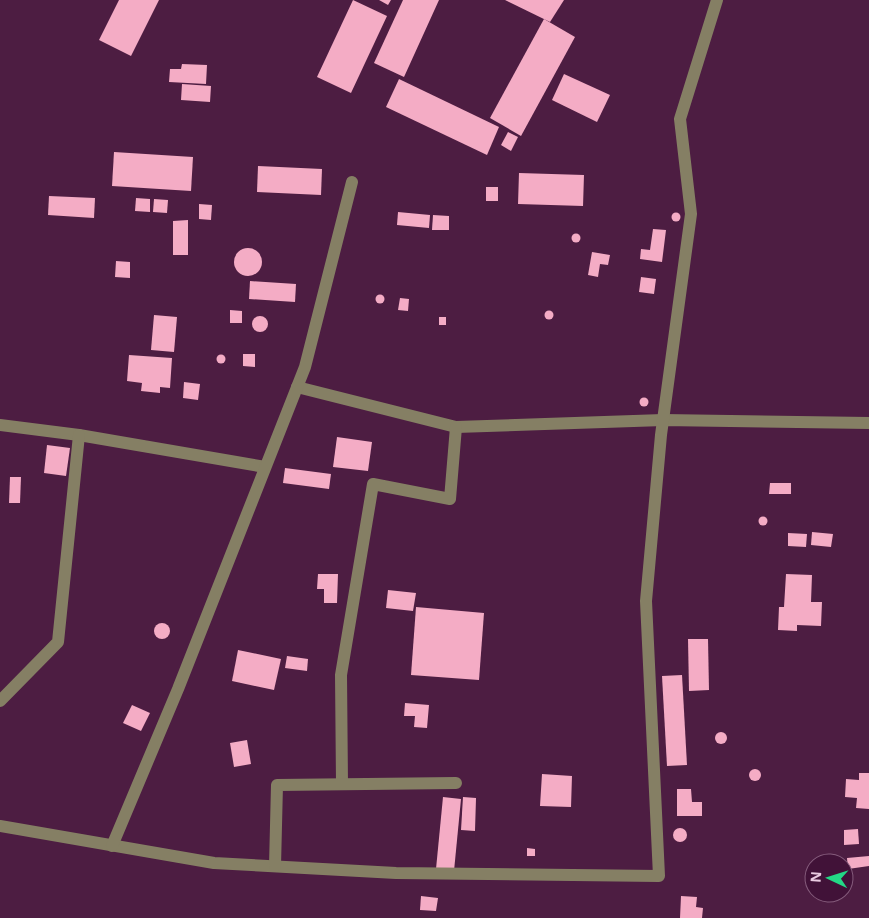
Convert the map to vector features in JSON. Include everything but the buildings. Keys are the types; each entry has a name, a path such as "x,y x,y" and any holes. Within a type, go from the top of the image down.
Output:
{"street":[{"path":"0,826 214,863 396,873 659,876 646,601 663,420 691,214 680,119 717,0"},
{"path":"112,846 178,689 305,367 352,182"},
{"path":"297,387 456,427 663,420 869,423"},
{"path":"0,425 79,435 265,468"},
{"path":"342,784 341,675 373,484 450,499 456,427"},
{"path":"0,701 58,642 79,435"},
{"path":"275,866 277,785 456,782"}]}
